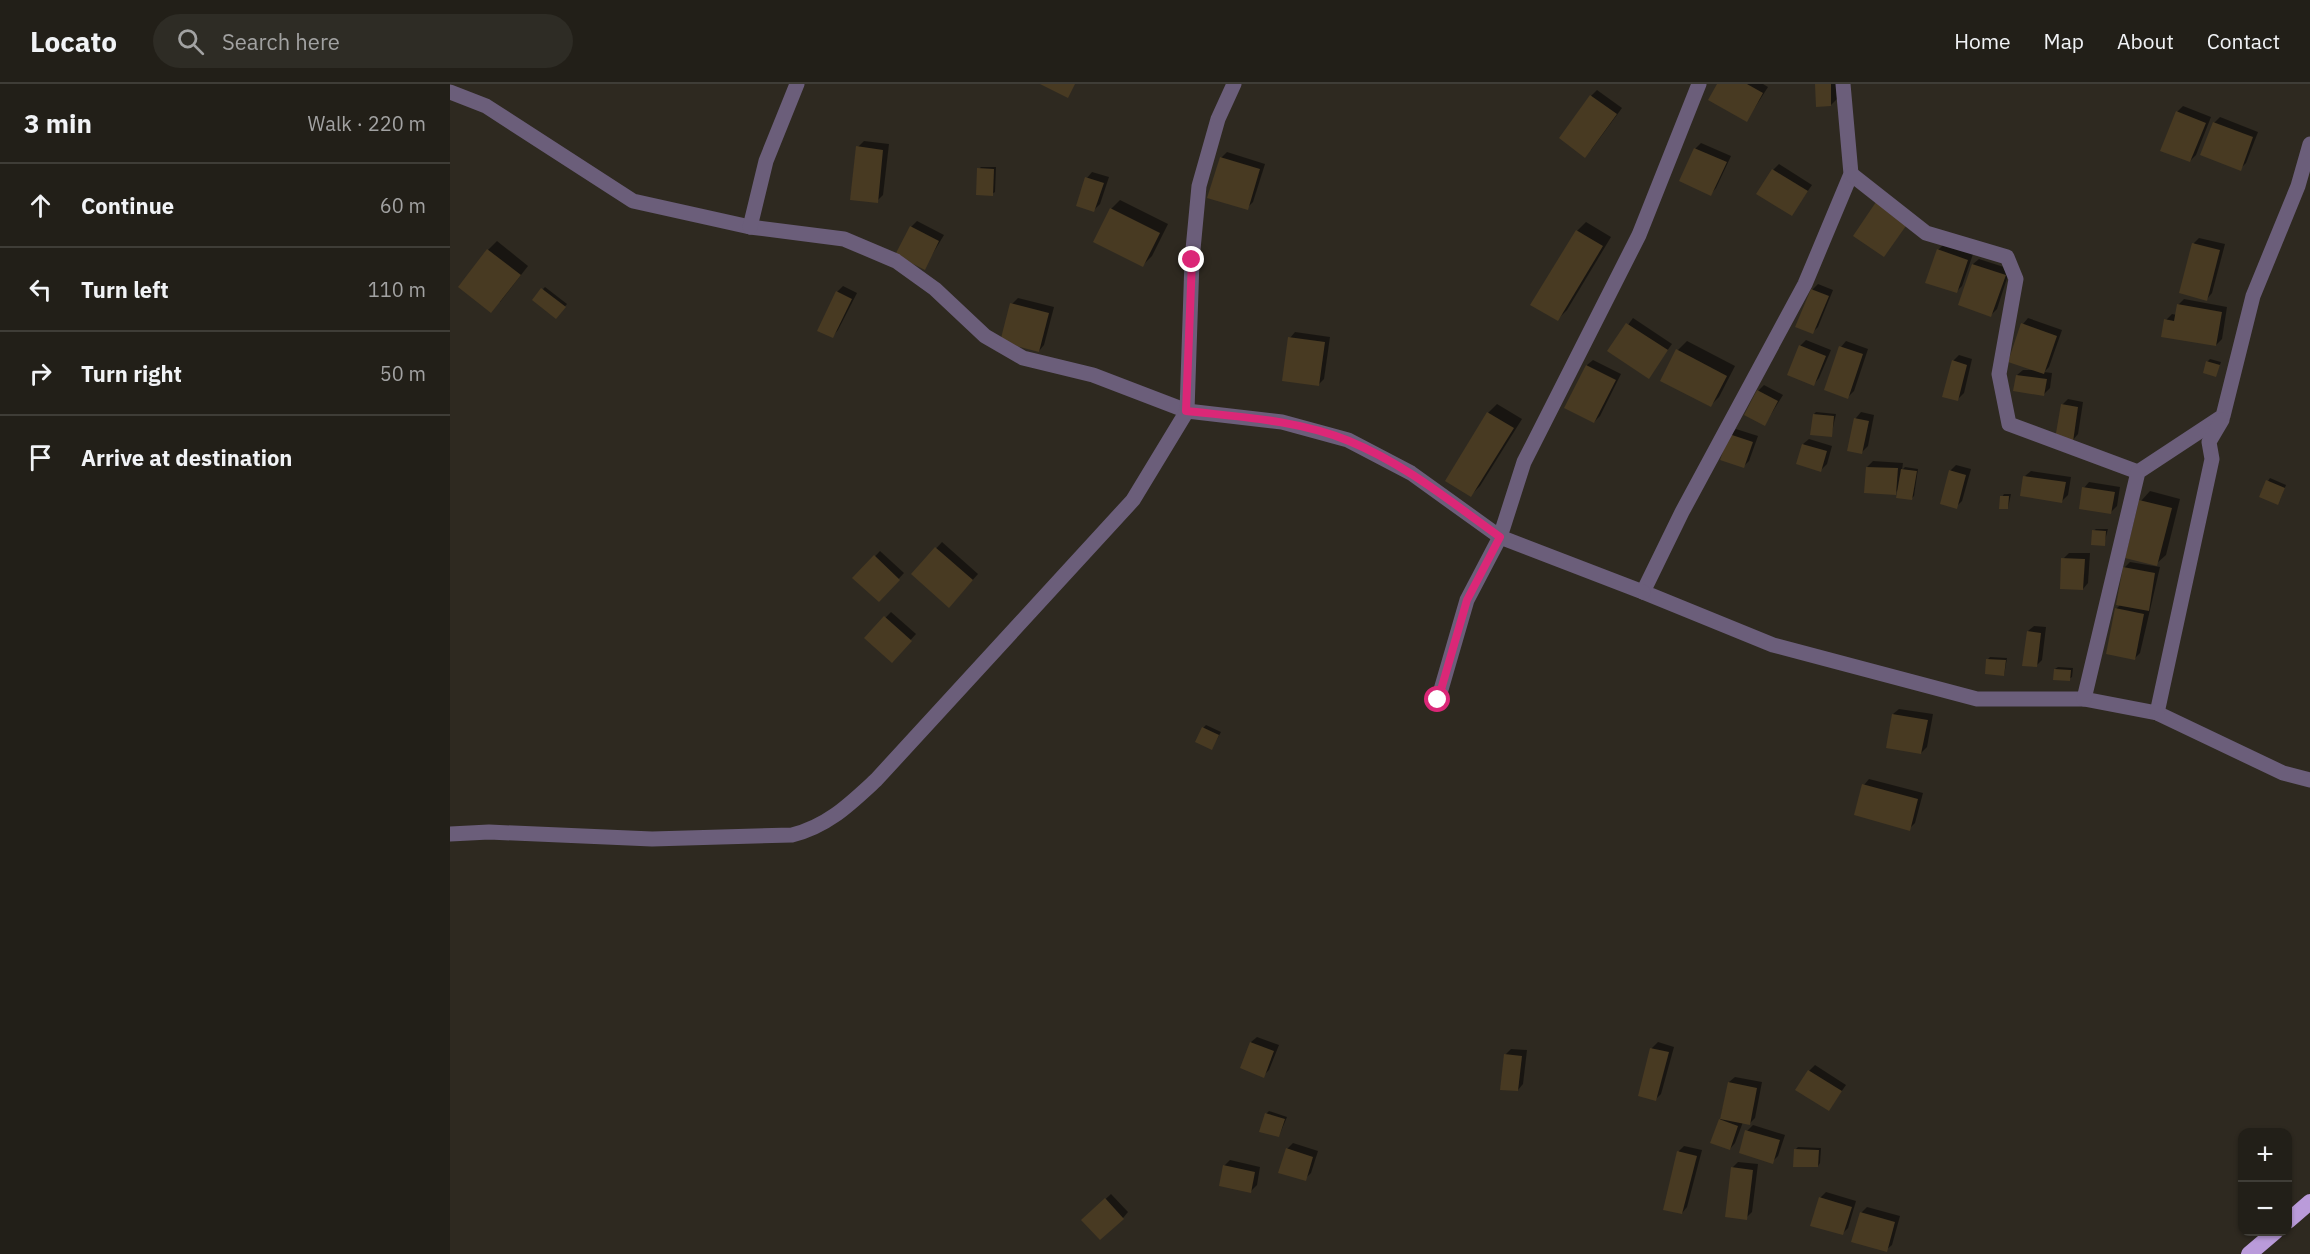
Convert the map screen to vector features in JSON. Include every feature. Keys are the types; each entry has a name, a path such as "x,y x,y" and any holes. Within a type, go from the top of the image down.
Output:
{"highway":[{"path":"2292,1218 2310,1202"},
{"path":"2249,1254 2270,1236"}],"street":[{"path":"750,227 765,161 797,84"},
{"path":"450,834 489,831 652,839 792,835 814,830 840,813 876,780 1133,500 1186,411 1192,260 1199,186 1218,118 1234,84"},
{"path":"1438,700 1467,600 1500,537 1524,462 1639,235 1699,84"},
{"path":"1643,592 1682,512 1804,284 1851,174 1843,84"},
{"path":"450,92 486,106 633,201 750,227 844,239 896,261 935,289 985,336 1023,358 1093,375 1186,411 1282,422 1348,440 1411,473 1500,537 1773,645 1977,699 2084,699 2157,713 2283,773 2310,780"},
{"path":"2157,713 2212,459 2208,442 2223,417 2253,296 2298,186 2310,144"},
{"path":"1851,174 1926,233 2007,256 2016,279 1999,374 2009,424 2138,472"},
{"path":"2084,699 2138,472 2223,417"}],"building":[{"path":"1040,84 1075,84 1068,98"},
{"path":"1717,84 1747,84 1763,93 1747,122 1708,100"},
{"path":"1815,84 1831,84 1831,106 1816,107"},
{"path":"1590,95 1617,114 1585,158 1559,138"},
{"path":"2176,111 2206,123 2190,162 2160,151"},
{"path":"2213,122 2253,137 2241,171 2200,155"},
{"path":"856,146 883,150 878,203 850,200"},
{"path":"1694,148 1727,162 1711,196 1679,181"},
{"path":"1220,157 1260,169 1248,210 1207,198"},
{"path":"977,168 994,169 993,196 976,195"},
{"path":"1772,169 1808,191 1792,216 1756,194"},
{"path":"1085,177 1104,183 1094,212 1076,206"},
{"path":"1876,202 1908,223 1884,257 1853,236"},
{"path":"1110,208 1160,233 1143,267 1093,242"},
{"path":"910,226 939,241 925,270 895,255"},
{"path":"1576,230 1603,246 1558,321 1530,305"},
{"path":"2192,243 2220,250 2207,301 2179,293"},
{"path":"487,249 521,275 491,313 458,287"},
{"path":"1937,249 1968,260 1957,293 1925,283"},
{"path":"1972,264 2006,275 1991,317 1958,305"},
{"path":"541,288 566,307 556,319 532,300"},
{"path":"1811,289 1829,296 1813,334 1795,327"},
{"path":"836,291 852,299 833,338 817,331"},
{"path":"1010,303 1049,313 1039,352 1000,342"},
{"path":"2177,304 2222,312 2216,346 2161,337 2164,319 2174,321"},
{"path":"1626,323 1668,350 1649,379 1607,351"},
{"path":"2021,323 2057,336 2044,374 2008,362"},
{"path":"1288,337 1325,342 1319,386 1282,381"},
{"path":"1799,345 1826,356 1814,386 1787,375"},
{"path":"1839,346 1863,354 1848,399 1824,390"},
{"path":"1676,349 1727,376 1711,407 1660,381"},
{"path":"1952,360 1967,365 1958,401 1942,397"},
{"path":"2206,361 2220,365 2216,377 2203,373"},
{"path":"1586,365 1616,380 1594,423 1564,408"},
{"path":"2016,375 2047,379 2044,396 2013,391"},
{"path":"1757,390 1778,401 1765,426 1744,415"},
{"path":"2061,404 2078,407 2073,442 2055,439"},
{"path":"1487,412 1514,428 1471,497 1445,481"},
{"path":"1813,414 1834,416 1832,437 1810,435"},
{"path":"1854,418 1869,421 1862,454 1847,451"},
{"path":"1729,434 1753,442 1744,468 1720,460"},
{"path":"1802,444 1827,451 1821,472 1796,464"},
{"path":"1866,467 1898,468 1896,495 1864,493"},
{"path":"1901,469 1917,471 1912,500 1896,498"},
{"path":"1949,470 1966,475 1957,509 1940,504"},
{"path":"2023,476 2066,482 2062,503 2020,496"},
{"path":"2266,480 2285,488 2278,505 2259,497"},
{"path":"2082,487 2115,492 2111,514 2079,509"},
{"path":"2000,496 2009,496 2008,509 1999,509"},
{"path":"2139,500 2172,508 2157,566 2125,558"},
{"path":"2092,530 2106,531 2105,546 2091,545"},
{"path":"935,547 973,580 949,608 911,574"},
{"path":"874,555 900,580 879,602 852,578"},
{"path":"2061,558 2085,559 2083,590 2060,589"},
{"path":"2123,567 2155,573 2149,611 2116,605"},
{"path":"2115,608 2144,614 2135,660 2106,654"},
{"path":"884,616 912,641 892,663 864,638"},
{"path":"2027,631 2041,633 2037,667 2022,666"},
{"path":"1986,659 2006,660 2004,676 1985,674"},
{"path":"2054,669 2071,670 2070,681 2053,680"},
{"path":"1892,714 1928,720 1921,754 1886,748"},
{"path":"1202,727 1219,735 1212,750 1195,742"},
{"path":"1862,784 1918,799 1910,831 1854,815"},
{"path":"1250,1042 1274,1051 1264,1078 1240,1068"},
{"path":"1650,1048 1669,1052 1656,1101 1638,1096"},
{"path":"1504,1054 1522,1056 1518,1091 1500,1090"},
{"path":"1808,1070 1842,1091 1829,1111 1795,1090"},
{"path":"1728,1082 1757,1088 1750,1125 1720,1119"},
{"path":"1265,1113 1285,1119 1279,1137 1259,1132"},
{"path":"1719,1119 1738,1126 1730,1150 1710,1143"},
{"path":"1745,1130 1780,1140 1773,1164 1739,1153"},
{"path":"1286,1148 1313,1157 1306,1181 1278,1173"},
{"path":"1794,1149 1819,1150 1818,1167 1793,1167"},
{"path":"1677,1151 1697,1156 1682,1214 1663,1210"},
{"path":"1223,1165 1255,1172 1251,1193 1219,1186"},
{"path":"1731,1167 1753,1170 1747,1220 1725,1217"},
{"path":"1819,1197 1852,1207 1843,1235 1810,1226"},
{"path":"1105,1198 1124,1219 1100,1240 1081,1220"},
{"path":"1860,1212 1895,1222 1887,1252 1851,1242"}],"route":[{"path":"1192,260 1186,411 1282,422 1348,440 1411,473 1500,537 1467,600 1438,700"}]}
